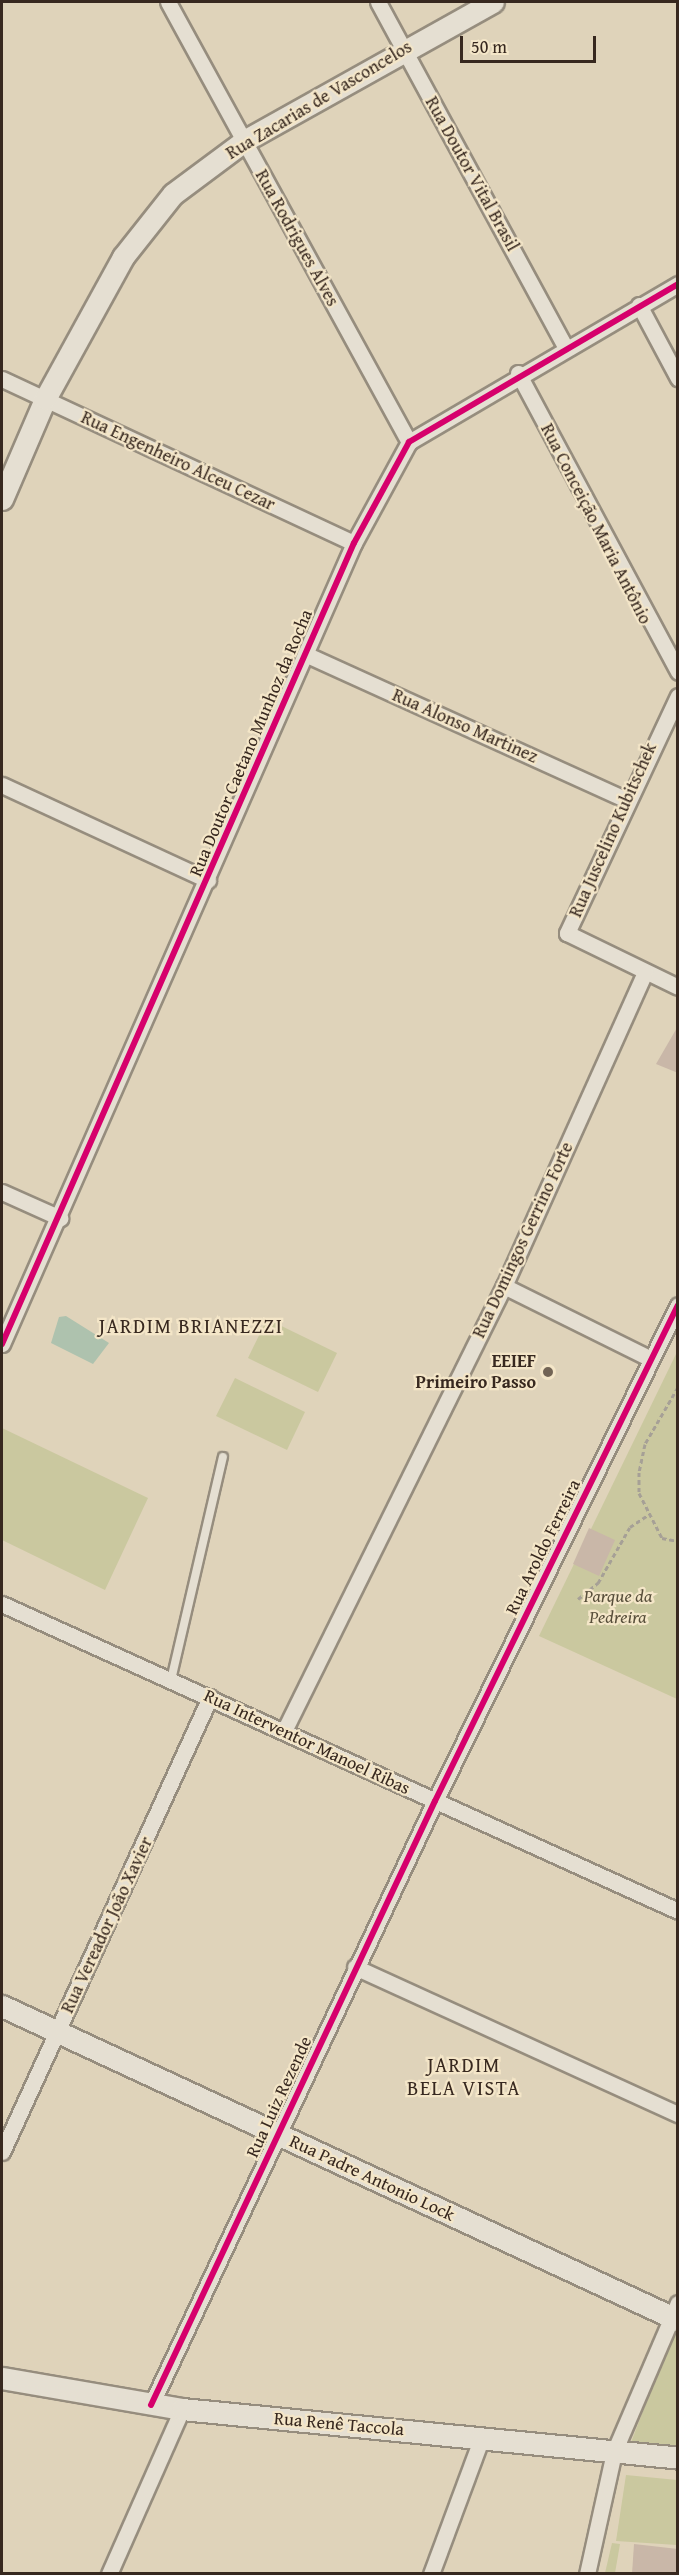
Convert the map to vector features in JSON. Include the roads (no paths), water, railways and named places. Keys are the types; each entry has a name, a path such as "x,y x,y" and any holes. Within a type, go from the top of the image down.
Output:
{"main road":[{"name":"Rua Zacarias de Vasconcelos","path":"2,499 45,399 123,256 173,194 244,141 404,49 493,2"},
{"name":"Rua Padre Antonio Lock","path":"2,2006 279,2135 675,2314"},
{"name":"Rua Renê Taccola","path":"2,2378 182,2409 678,2458"}],"street":[{"name":"Rua Rodrigues Alves","path":"168,2 409,442"},
{"name":"Rua Doutor Vital Brasil","path":"378,2 565,346"},
{"name":"Rua Doutor Caetano Munhoz da Rocha","path":"2,1344 60,1218 354,543 409,442 518,373 678,284"},
{"path":"639,305 678,378"},
{"name":"Rua Conceição Maria Antônio","path":"518,373 678,672"},
{"name":"Rua Engenheiro Alceu Cezar","path":"2,379 354,543"},
{"name":"Rua Alonso Martinez","path":"305,654 625,799"},
{"name":"Rua Juscelino Kubitschek","path":"645,972 567,933 625,799 678,696"},
{"path":"2,785 208,880"},
{"path":"645,972 678,987"},
{"name":"Rua Domingos Gerrino Forte","path":"284,1731 504,1286 645,972"},
{"path":"2,1192 60,1218"},
{"path":"504,1286 651,1359"},
{"name":"Rua Aroldo Ferreira","path":"435,1801 678,1305"},
{"name":"Rua Interventor Manoel Ribas","path":"2,1604 678,1911"},
{"name":"Rua Vereador João Xavier","path":"2,2152 210,1697"},
{"name":"Rua Luiz Rezende","path":"151,2405 435,1801"},
{"path":"355,1967 678,2114"},
{"path":"587,2574 614,2452 675,2314"},
{"path":"109,2574 182,2409"},
{"path":"436,2572 482,2437"}],"lane":[{"path":"171,1680 223,1457"}],"place":[{"name":"EEIEF Primeiro Passo","path":"548,1372"}],"district":[{"name":"JARDIM BRIANEZZI","path":"191,1325"},
{"name":"JARDIM BELA VISTA","path":"464,2076"}],"park label":[{"name":"Parque da Pedreira","path":"618,1607"}]}
